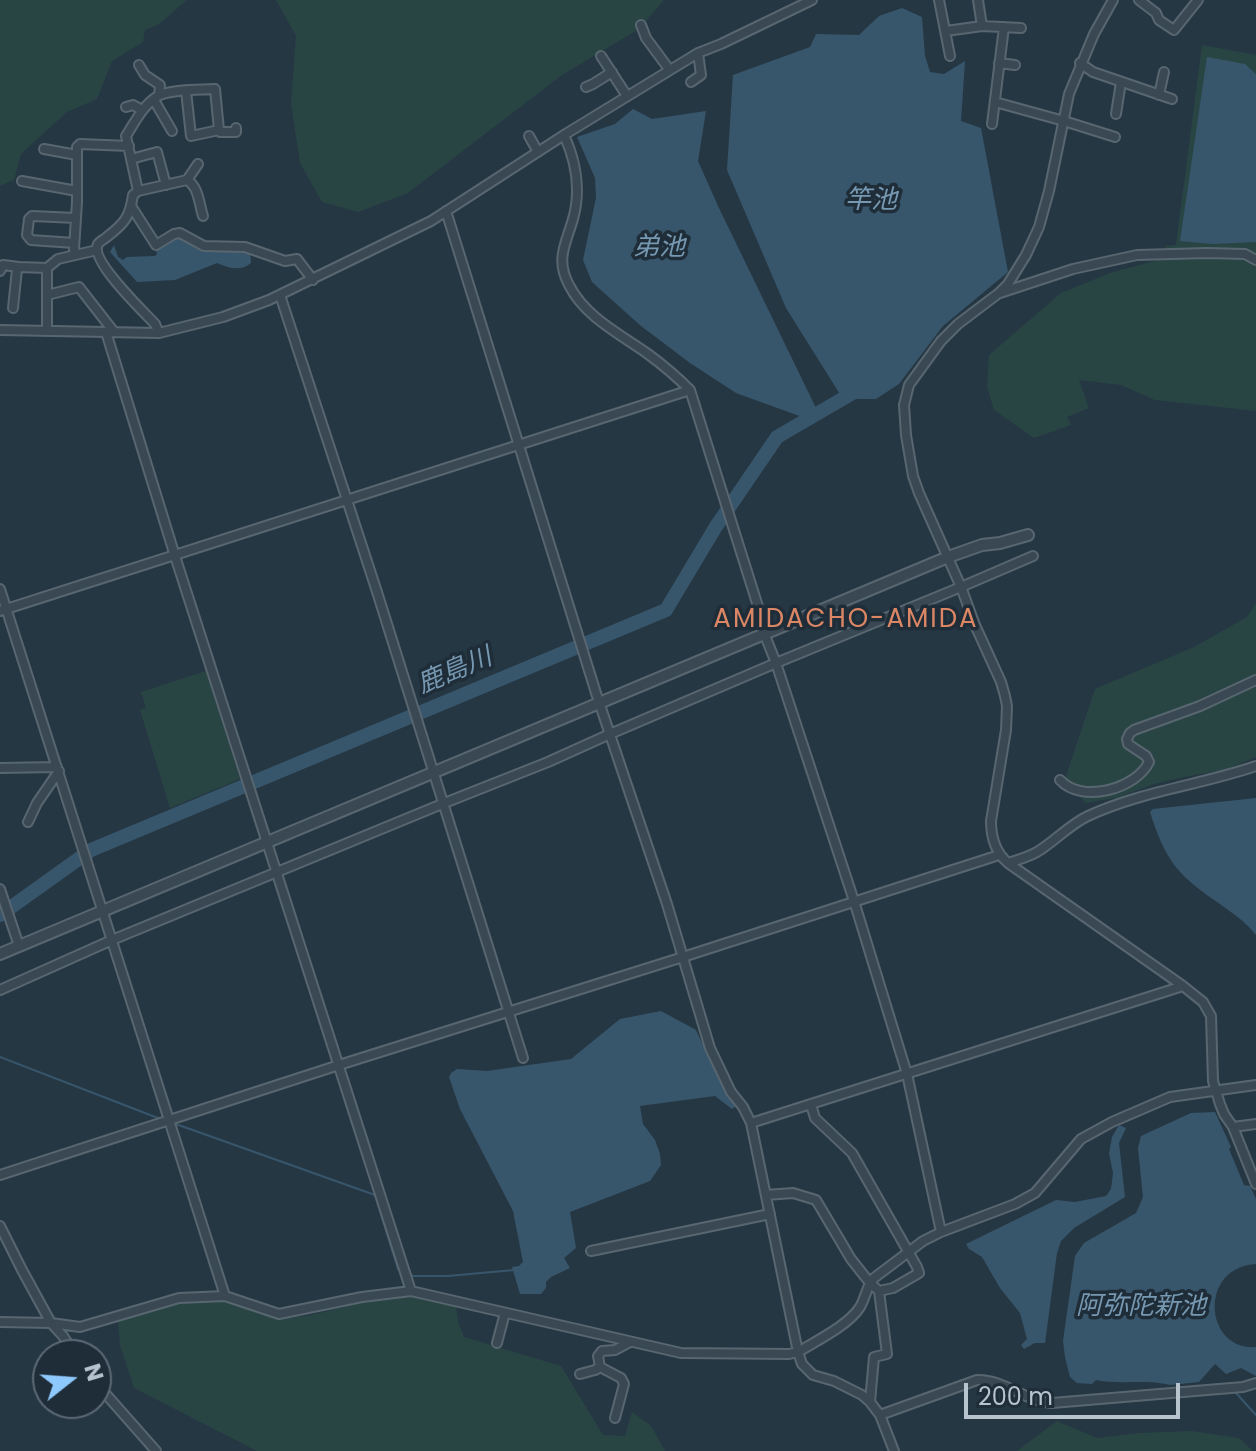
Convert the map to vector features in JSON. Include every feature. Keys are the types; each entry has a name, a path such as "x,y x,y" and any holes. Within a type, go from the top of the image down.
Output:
{"street":[{"path":"0,330 159,333 223,317 280,295 368,250 409,233 669,69 812,0"},
{"path":"939,0 950,56"},
{"path":"978,0 982,26"},
{"path":"1113,0 1080,63 1069,94 1039,227 1026,255 1008,284 951,330 923,365 907,392 905,418 913,476 1001,682 1007,706 991,821 991,832 999,855 1203,1002 1211,1016 1213,1081 1224,1114 1233,1127 1256,1184"},
{"path":"1139,0 1174,30 1198,0"},
{"path":"641,25 646,38 669,69"},
{"path":"946,31 982,26 1021,28"},
{"path":"992,124 1004,27"},
{"path":"691,82 701,75 698,53"},
{"path":"601,56 627,96"},
{"path":"999,63 1015,65"},
{"path":"1080,63 1093,72 1172,99"},
{"path":"139,65 145,75 160,85 156,98 172,131"},
{"path":"586,87 612,72"},
{"path":"1159,95 1164,72"},
{"path":"1115,114 1121,82"},
{"path":"138,191 126,136 142,110 156,98 215,89 219,130"},
{"path":"186,91 191,136 219,130 236,132 236,128"},
{"path":"995,102 1115,137"},
{"path":"126,107 133,105 142,110"},
{"path":"564,135 577,173 577,196 563,244 562,268 569,287 605,325 657,361 690,390 764,633 854,901 907,1074 941,1232"},
{"path":"529,136 538,152"},
{"path":"75,255 77,147 80,144 129,146"},
{"path":"44,149 77,155"},
{"path":"131,159 157,152 166,185"},
{"path":"159,333 155,324 103,267 98,244 123,224 133,195 138,191 187,180 198,164"},
{"path":"27,179 77,191"},
{"path":"187,180 192,183 203,216"},
{"path":"131,206 156,245 180,233 204,246 245,247 285,261 297,259 313,280"},
{"path":"446,211 710,1048 731,1092 751,1123 802,1364 813,1375 834,1381 870,1402 880,1415 894,1451"},
{"path":"74,243 31,240 27,235 32,216 76,218"},
{"path":"0,271 3,265 47,268 58,259 97,250"},
{"path":"999,293 1073,269 1137,255 1256,253"},
{"path":"1245,254 1256,260"},
{"path":"13,308 19,267"},
{"path":"47,268 47,330"},
{"path":"47,295 79,287 110,332 175,556 411,1291"},
{"path":"280,295 523,1058"},
{"path":"3,610 690,390"},
{"path":"0,954 948,557 982,545 1028,535"},
{"path":"0,990 112,940 548,762 1033,556"},
{"path":"0,589 3,610 58,769 225,1296"},
{"path":"1060,780 1066,787 1081,791 1127,783 1146,769 1149,762 1146,756 1128,744 1130,733 1256,680"},
{"path":"1008,863 1037,852 1089,815 1155,791 1225,777 1256,766"},
{"path":"0,768 58,769"},
{"path":"28,822 58,769"},
{"path":"0,1175 999,855"},
{"path":"0,889 19,946"},
{"path":"751,1123 1183,986"},
{"path":"0,1322 80,1327 179,1298 225,1296 279,1314 362,1297 411,1291 681,1353 789,1354 798,1352 850,1319 860,1308 870,1283 909,1251 941,1232 1015,1204 1035,1193 1081,1139 1170,1097 1256,1085"},
{"path":"811,1105 815,1118 852,1153 919,1273 893,1288 879,1291"},
{"path":"1233,1127 1256,1124"},
{"path":"766,1195 793,1193 816,1200 843,1247 879,1291 887,1354 874,1357 870,1402"},
{"path":"591,1251 770,1214"},
{"path":"0,1226 51,1323 65,1339"},
{"path":"497,1344 505,1313"},
{"path":"600,1367 598,1356 602,1351 615,1350 631,1341"},
{"path":"580,1374 600,1367"},
{"path":"600,1367 621,1378 624,1384 615,1418"},
{"path":"880,1415 977,1380 992,1382 1036,1400 1052,1403 1243,1387 1256,1383"},
{"path":"112,1401 156,1451"}],"green space":[{"path":"0,0 187,0 159,24 145,30 143,42 112,61 97,99 67,112 21,154 14,180 0,186"},
{"path":"276,0 664,0 639,29 562,75 408,193 358,212 322,202 300,163 291,103 296,36"},
{"path":"1202,45 1256,55 1256,411 1155,400 1121,385 1079,380 1089,408 1067,417 1071,425 1034,438 994,410 987,387 989,355 1061,293 1110,273 1169,257 1165,246 1176,245"},
{"path":"1256,603 1256,757 1224,770 1154,784 1116,798 1086,803 1064,782 1095,689 1194,647 1247,617"},
{"path":"206,671 240,779 170,808 140,710 146,708 141,692"},
{"path":"413,1295 456,1305 464,1337 561,1366 603,1435 625,1436 632,1412 651,1426 665,1451 257,1451 134,1388 120,1345 118,1321 178,1302 224,1300 277,1319"},
{"path":"1057,1421 1097,1438 1192,1431 1239,1438 1253,1451 1017,1451"}],"water":[{"name":"竿池","path":"902,8 922,17 925,56 930,72 944,74 965,61 961,121 981,128 1008,272 943,326 899,384 876,399 843,399 786,308 727,170 733,75 810,47 816,34 859,35 879,16"},
{"path":"1207,57 1245,64 1256,74 1256,242 1213,244 1180,241"},
{"name":"弟池","path":"633,109 652,119 706,111 698,161 815,406 816,411 805,418 736,393 641,326 592,282 583,260 596,198 595,178 577,137 615,124"},
{"path":"178,236 207,250 250,251 251,263 230,268 217,263 175,280 137,282 110,252 114,245 118,257 123,260 127,257 155,256 156,249"},
{"path":"1256,798 1256,935 1243,921 1182,874 1167,854 1150,812 1153,809"},
{"path":"661,1011 696,1030 724,1090 736,1106 732,1109 715,1096 640,1106 643,1124 655,1140 661,1165 650,1181 570,1212 576,1248 564,1258 570,1268 551,1277 541,1294 520,1294 512,1267 523,1262 513,1211 460,1109 449,1077 457,1069 487,1071 571,1059 620,1019"},
{"name":"阿弥陀新池","path":"1215,1112 1244,1185 1250,1186 1256,1199 1256,1264 1237,1269 1224,1279 1217,1293 1215,1308 1218,1323 1226,1336 1239,1345 1256,1347 1256,1376 1241,1368 1226,1374 1215,1364 1199,1382 1170,1385 1096,1380 1092,1384 1077,1383 1070,1377 1063,1341 1075,1256 1084,1243 1136,1213 1143,1197 1138,1148 1141,1136 1191,1113"},
{"path":"1119,1125 1126,1128 1119,1143 1125,1197 1074,1228 1061,1241 1045,1343 1035,1343 1024,1349 1021,1345 1027,1339 1020,1313 1000,1288 982,1257 966,1244 1056,1200 1075,1202 1106,1196 1111,1189 1113,1173 1109,1153 1112,1137"}],"waterway":[{"name":"鹿島川","path":"0,915 91,850 666,610 715,528 777,437 856,391"},
{"path":"0,1057 163,1120"},
{"path":"173,1123 375,1195 400,1270"},
{"path":"410,1274 448,1276 514,1270"},
{"path":"1236,1393 1256,1415"}],"district":[{"name":"AMIDACHO-AMIDA","path":"846,620"}]}
